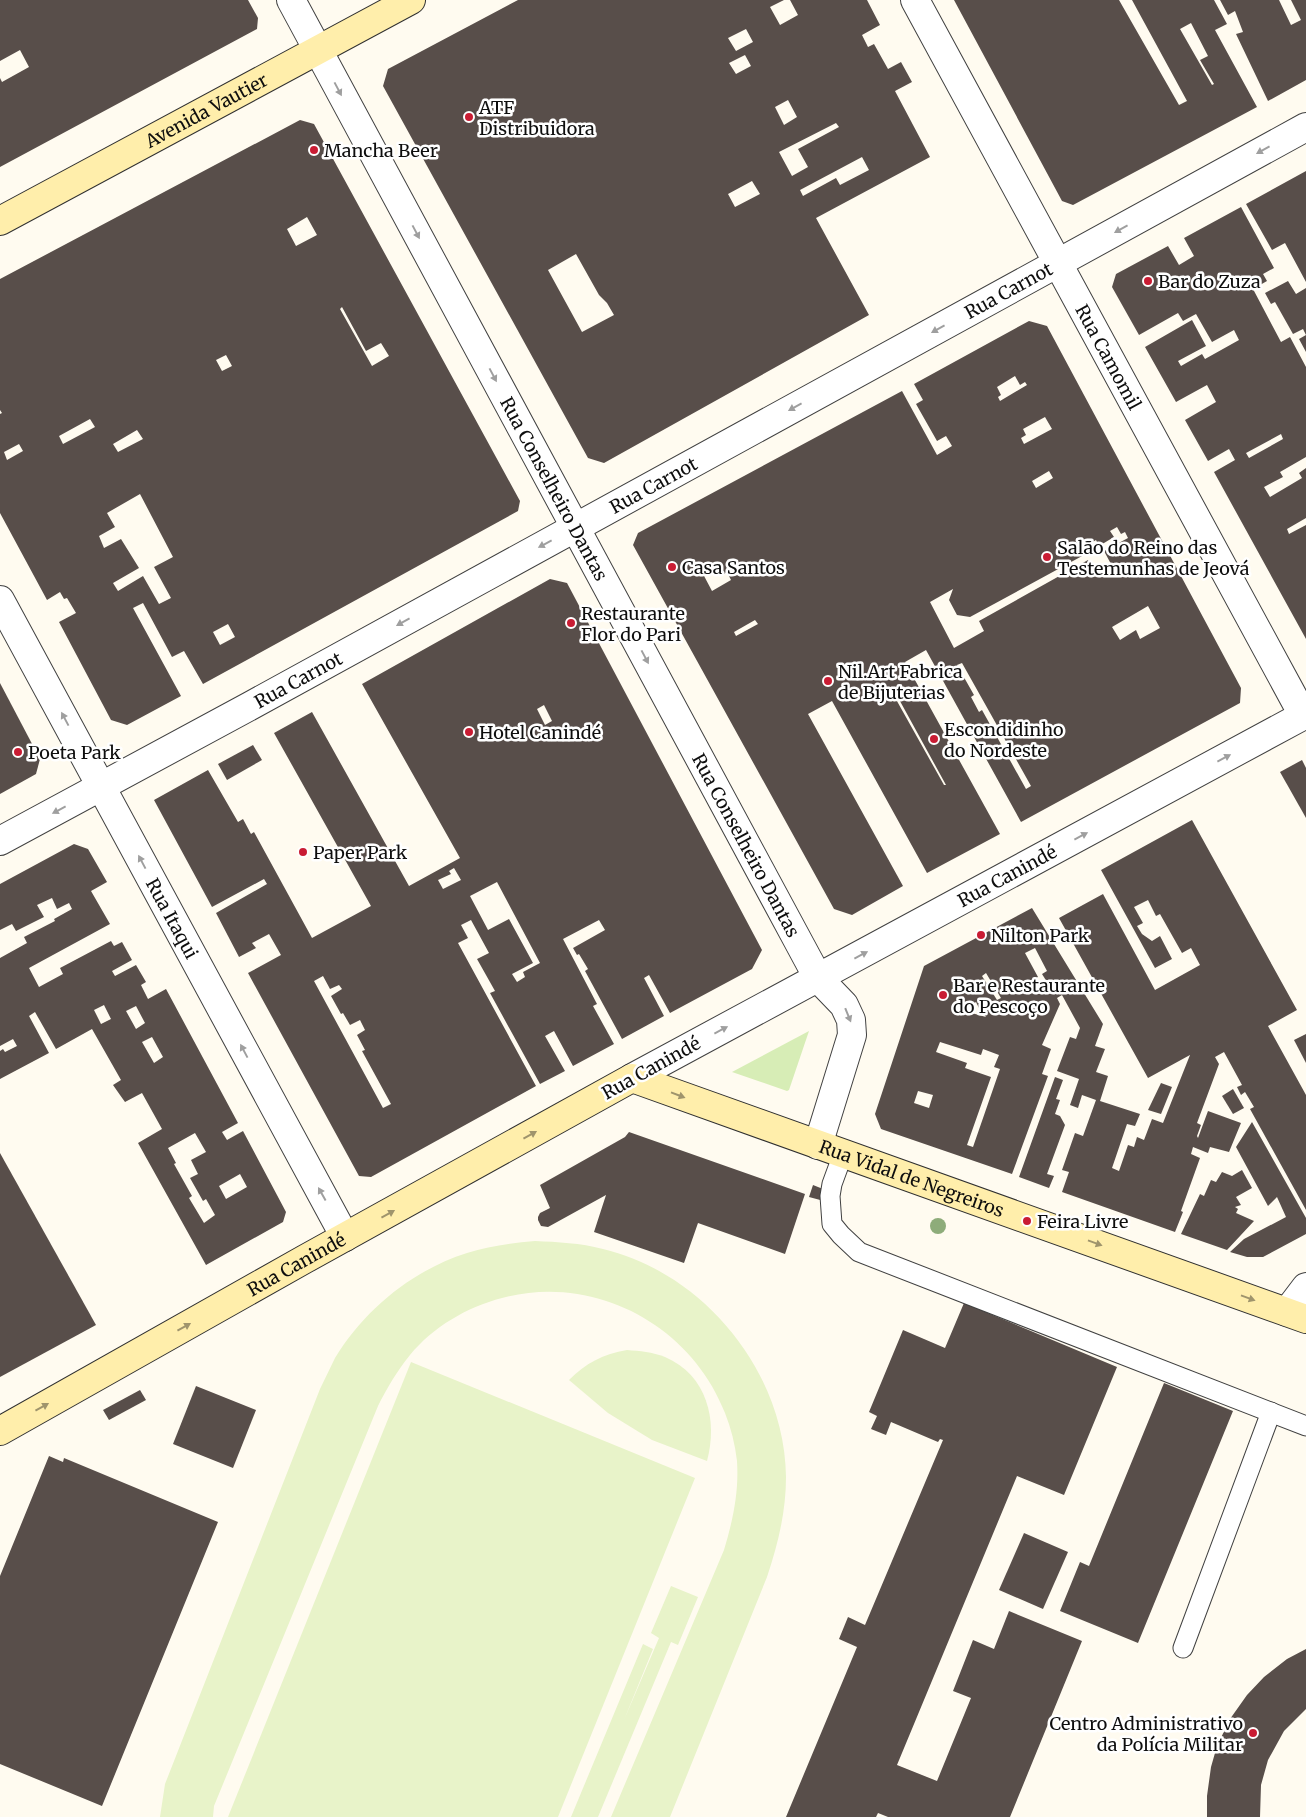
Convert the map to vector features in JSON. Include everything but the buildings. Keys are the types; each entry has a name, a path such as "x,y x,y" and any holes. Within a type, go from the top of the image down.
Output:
{"main road":[{"name":"Avenida Vautier","path":"0,222 411,0"},
{"name":"Rua Canindé","path":"0,1431 632,1078"},
{"name":"Rua Vidal de Negreiros","path":"632,1078 1296,1315"}],"street":[{"name":"Rua Conselheiro Dantas","path":"290,0 818,978 844,1005 852,1020 852,1035 830,1149"},
{"name":"Rua Camomil","path":"914,0 1305,714"},
{"name":"Rua Carnot","path":"0,841 102,787 1306,127"},
{"name":"Rua Itaqui","path":"0,600 345,1237"},
{"name":"Rua Canindé","path":"632,1078 1305,714"},
{"path":"1296,1315 1306,1287"}],"lane":[{"path":"830,1149 832,1224 841,1236 859,1252 1306,1426"},
{"path":"1183,1648 1272,1412"}],"green space":[{"path":"809,1031 789,1090 787,1091 732,1072"},
{"path":"535,1241 594,1247 640,1261 674,1280 705,1304 732,1333 754,1365 771,1400 782,1438 786,1490 781,1528 775,1552 767,1577 670,1817 611,1817 724,1550 733,1517 737,1484 737,1461 729,1424 709,1382 689,1354 664,1331 635,1313 604,1300 571,1293 537,1292 489,1302 452,1319 419,1345 401,1367 378,1406 214,1806 213,1817 160,1817 165,1784 320,1389 335,1358 361,1323 409,1281 447,1260 467,1253 501,1245"},
{"path":"627,1350 641,1351 665,1357 691,1375 700,1387 710,1415 711,1430 707,1461 652,1440 608,1413 569,1380 595,1360"},
{"path":"411,1362 695,1478 558,1817 228,1817"},
{"path":"671,1586 698,1597 678,1645 671,1642 598,1817 571,1817 643,1644 653,1649 624,1720 659,1638 651,1633"}],"place":[{"name":"ATF Distribuidora","path":"469,117"},
{"name":"Mancha Beer","path":"314,150"},
{"name":"Bar do Zuza","path":"1148,281"},
{"name":"Salão do Reino das Testemunhas de Jeová","path":"1047,557"},
{"name":"Casa Santos","path":"672,567"},
{"name":"Restaurante Flor do Pari","path":"571,623"},
{"name":"Nil.Art Fabrica de Bijuterias","path":"828,681"},
{"name":"Hotel Canindé","path":"469,732"},
{"name":"Escondidinho do Nordeste","path":"934,739"},
{"name":"Poeta Park","path":"18,752"},
{"name":"Paper Park","path":"303,852"},
{"name":"Nilton Park","path":"981,935"},
{"name":"Bar e Restaurante do Pescoço","path":"943,995"},
{"name":"Feira Livre","path":"1027,1221"},
{"name":"Centro Administrativo da Polícia Militar","path":"1253,1733"}]}
